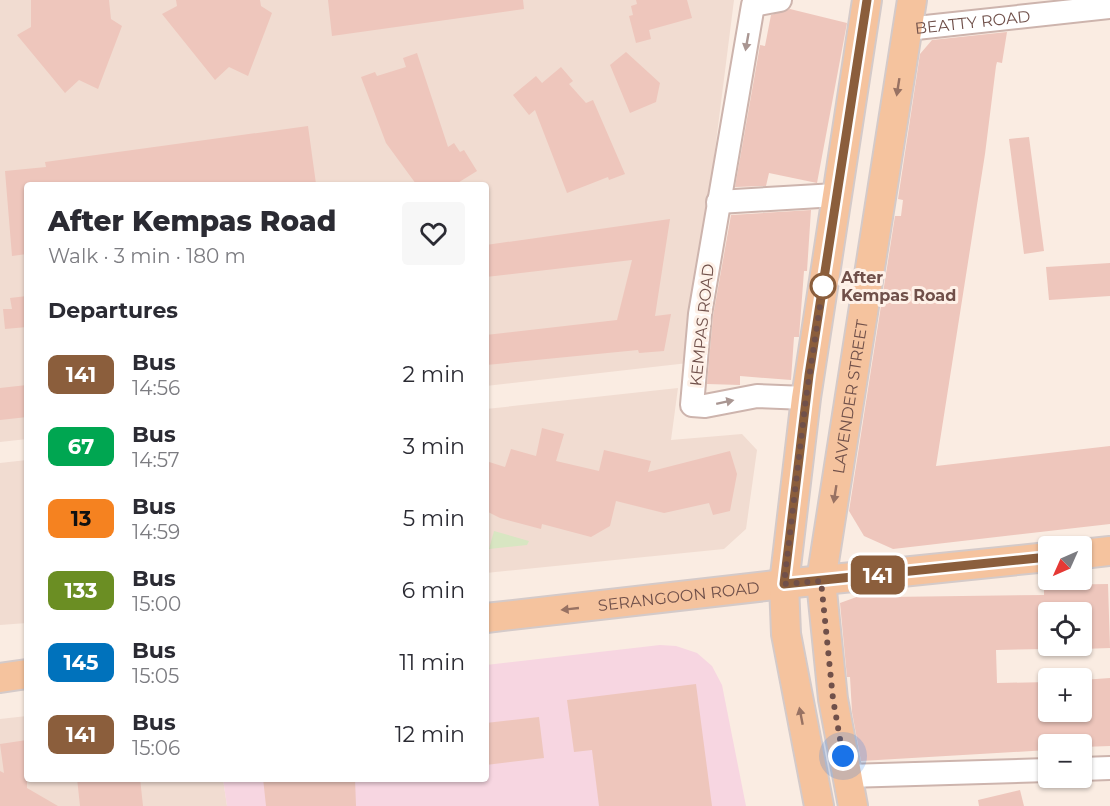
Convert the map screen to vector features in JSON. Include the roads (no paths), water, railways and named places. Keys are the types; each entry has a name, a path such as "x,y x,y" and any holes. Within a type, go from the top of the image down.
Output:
{"main road":[{"path":"819,806 788,644 784,584 806,398 867,0"},
{"name":"LAVENDER STREET","path":"853,806 833,699 821,581 912,0"},
{"path":"1092,553 1110,551"},
{"name":"SERANGOON ROAD","path":"489,618 1038,558"},
{"path":"0,678 24,674"}],"street":[{"name":"KEMPAS ROAD","path":"780,0 753,6 700,314 692,405 705,406 757,396 806,398"},
{"name":"BEATTY ROAD","path":"907,29 1110,7"},
{"path":"718,202 836,195"},
{"path":"1092,769 1110,768"},
{"path":"847,776 1038,770"}],"place":[{"name":"After Kempas Road","path":"823,286"}]}
